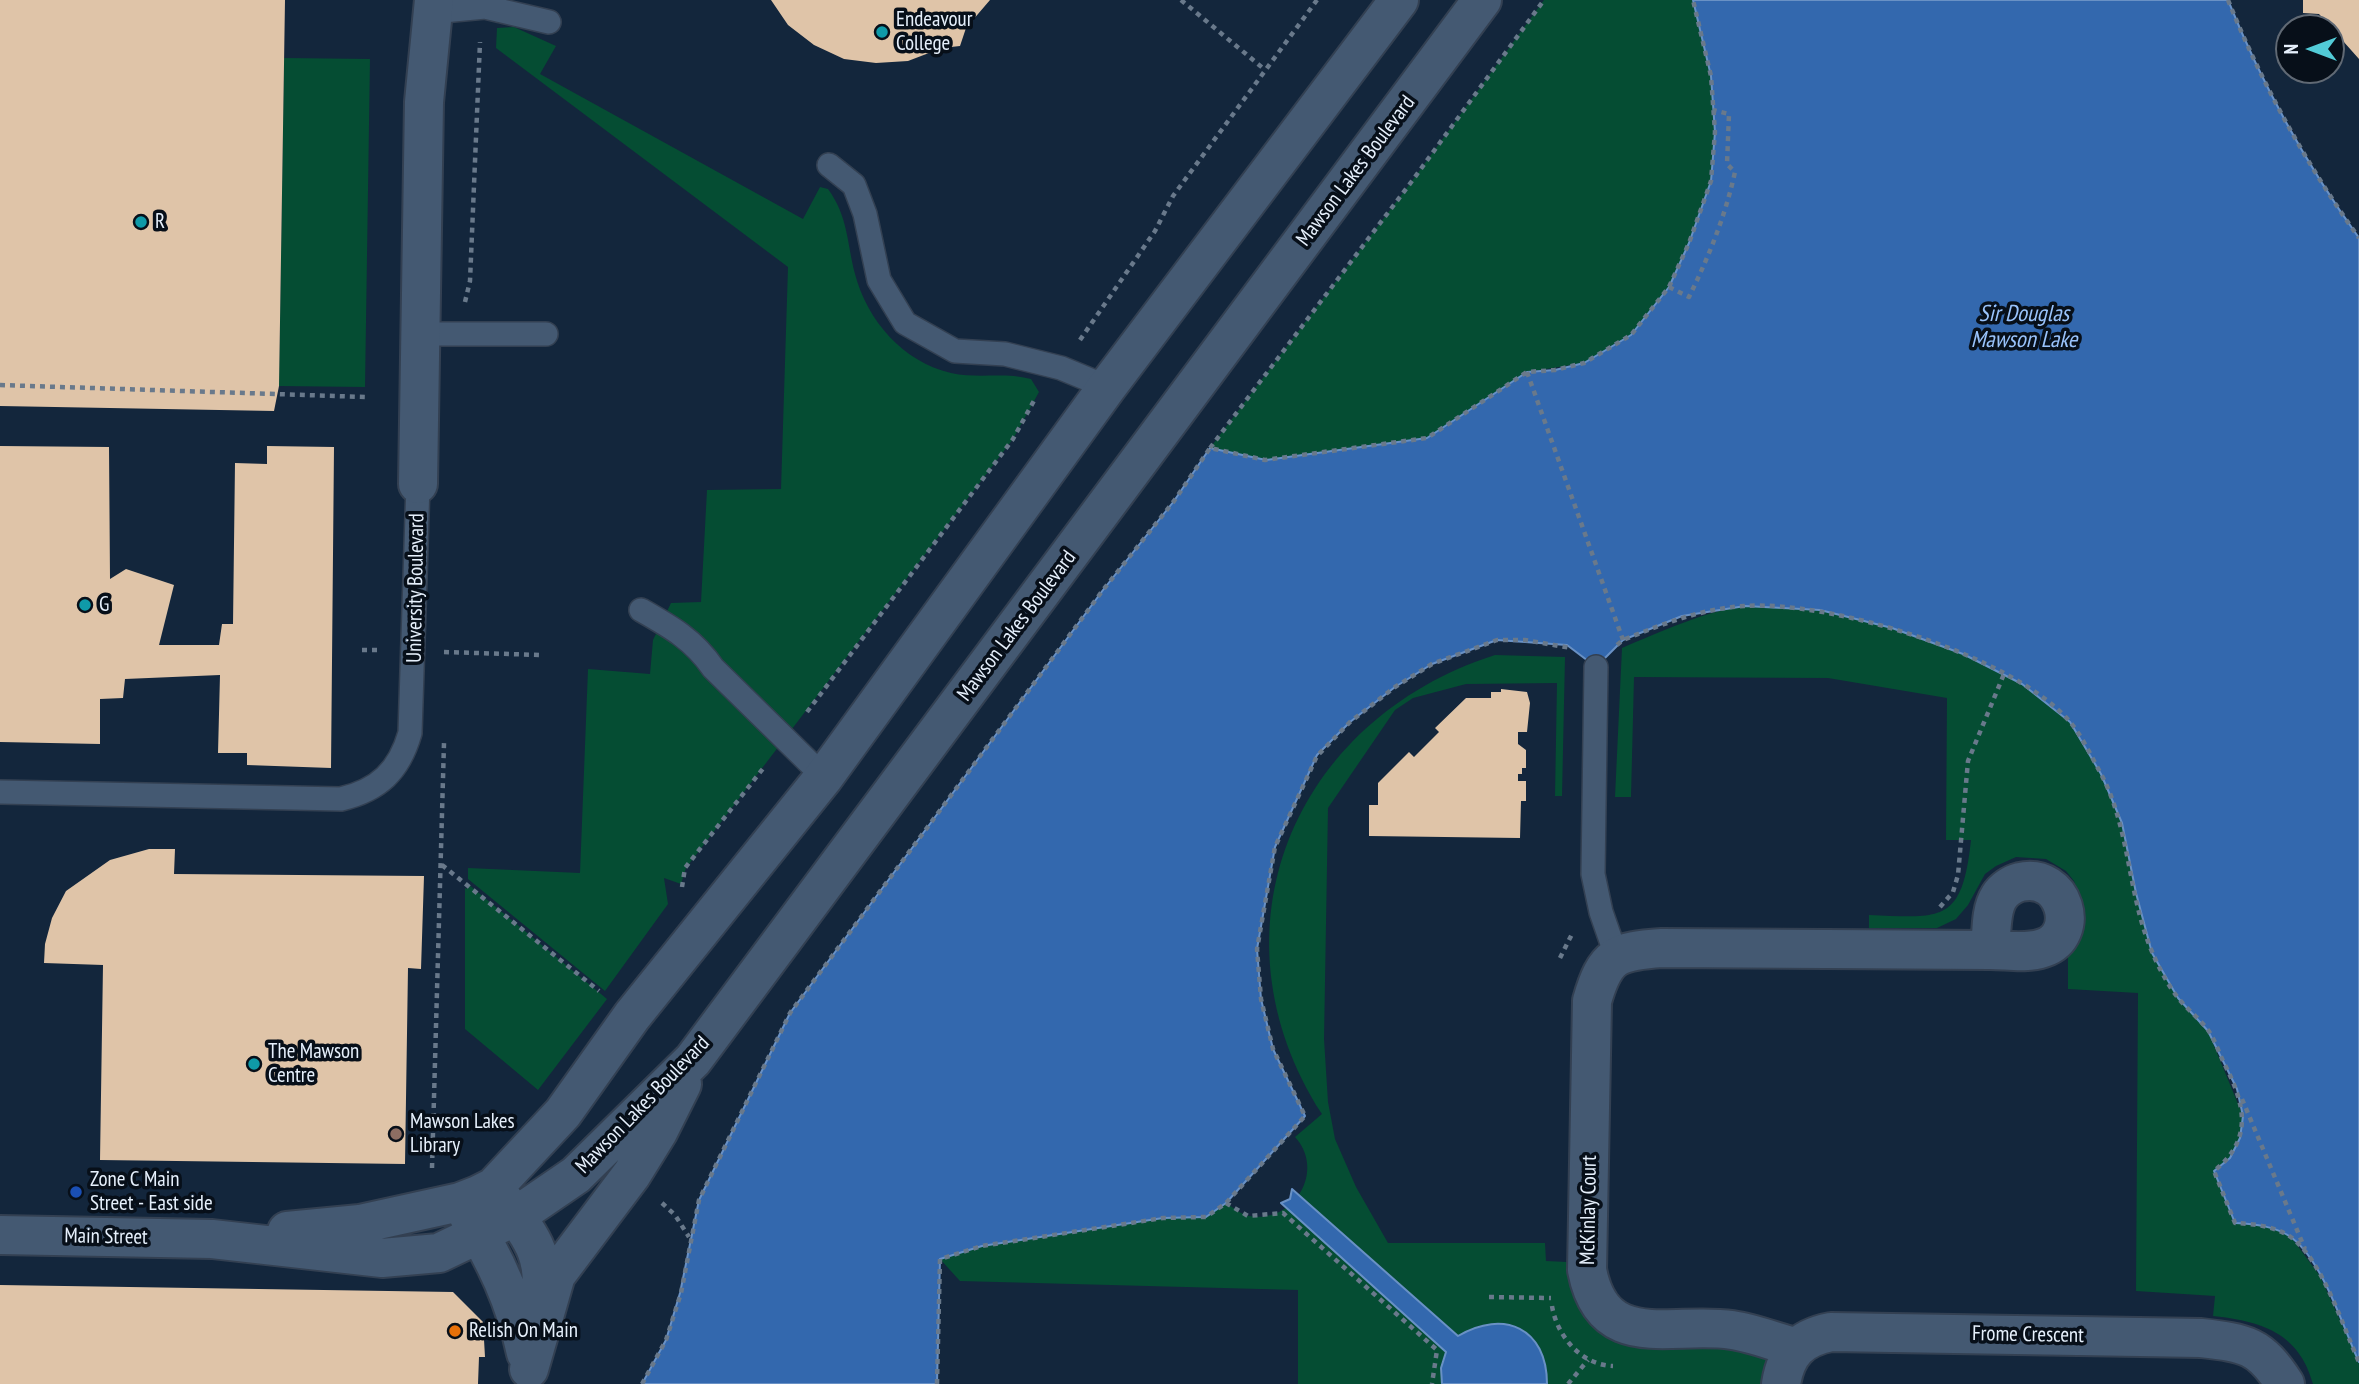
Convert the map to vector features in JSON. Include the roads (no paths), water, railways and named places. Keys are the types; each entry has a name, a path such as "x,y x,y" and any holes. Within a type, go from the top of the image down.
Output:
{"street":[{"name":"Mawson Lakes Boulevard","path":"212,1239 382,1258 439,1253 480,1235 490,1202 563,1113 632,1016 824,777 1107,387 1399,0"},
{"name":"Mawson Lakes Boulevard","path":"212,1239 360,1224 490,1202 576,1175 693,1060 1482,0"},
{"name":"University Boulevard","path":"418,484 439,334 424,102 433,6"},
{"path":"1616,955 1662,948 1990,950"},
{"name":"McKinlay Court","path":"1616,955 1599,975 1592,1001 1587,1270 1591,1293 1604,1312 1620,1324 1639,1329 1733,1330 1795,1347"},
{"path":"529,1377 556,1276 632,1174 658,1132 693,1060"},
{"path":"490,1202 537,1246 544,1284 529,1377"},
{"name":"Main Street","path":"0,1235 212,1239"},
{"path":"480,1235 493,1256 518,1314 529,1377"},
{"name":"Frome Crescent","path":"1795,1347 1810,1336 1830,1332 2201,1338 2243,1342 2269,1360 2285,1384"},
{"path":"1781,1384 1786,1362 1795,1347"}],"lane":[{"path":"433,6 485,7 549,22"},
{"path":"829,165 854,185 865,214 878,280 905,323 955,351 1005,355 1061,368 1107,387"},
{"path":"439,334 546,334"},
{"name":"University Boulevard","path":"0,792 341,799 364,794 388,777 404,755 410,733 415,650 418,484"},
{"path":"641,610 678,631 699,648 713,668 824,777"},
{"path":"1596,667 1594,874 1601,912 1616,955"}],"water":[{"name":"Sir Douglas Mawson Lake","path":"1693,0 2228,0 2286,123 2359,238 2359,1362 2323,1279 2303,1249 2292,1238 2272,1228 2235,1223 2214,1171 2230,1158 2240,1138 2243,1116 2237,1089 2208,1031 2178,998 2152,953 2122,823 2101,774 2070,722 2022,684 1963,654 1892,628 1820,610 1745,606 1682,616 1623,640 1596,667 1567,645 1497,640 1432,664 1395,687 1350,722 1317,755 1275,847 1257,949 1261,999 1273,1049 1305,1116 1226,1203 1206,1217 1163,1218 982,1246 940,1259 937,1384 642,1384 666,1340 680,1293 699,1200 790,1013 1103,590 1174,501 1210,448 1266,460 1427,438 1527,372 1555,370 1584,363 1631,335 1669,287 1689,243 1711,181 1715,132 1711,76"},
{"path":"1292,1189 1458,1336 1491,1324 1520,1329 1531,1337 1540,1349 1547,1384 1442,1384 1441,1368 1446,1352 1281,1203 1290,1199"}],"place":[{"name":"Endeavour College","path":"882,32"},
{"name":"R","path":"141,222"},
{"name":"G","path":"85,605"},
{"name":"The Mawson Centre","path":"254,1064"},
{"name":"Mawson Lakes Library","path":"396,1134"},
{"name":"Zone C Main Street - East side","path":"76,1192"},
{"name":"Relish On Main","path":"455,1331"}]}
